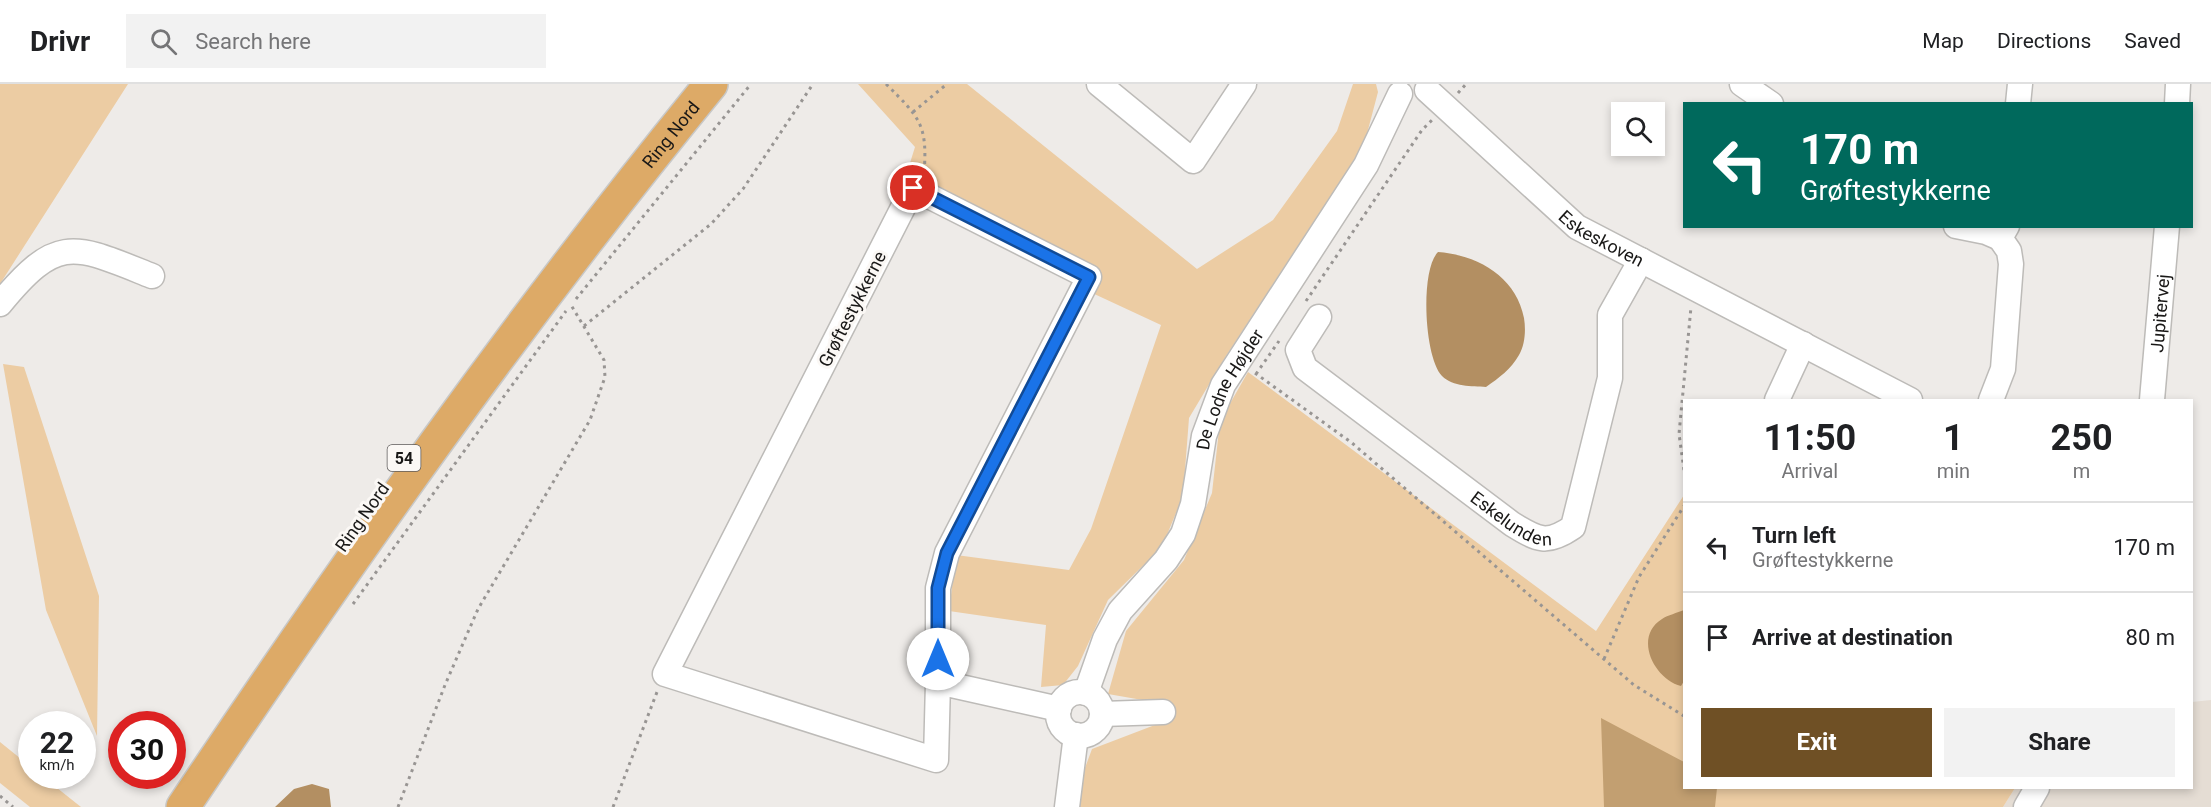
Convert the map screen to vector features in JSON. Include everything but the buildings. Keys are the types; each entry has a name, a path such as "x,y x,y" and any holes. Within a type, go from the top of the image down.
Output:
{"highway":[{"name":"Ring Nord","path":"163,807 244,685 468,367 570,231 689,84"},
{"name":"Ring Nord","path":"183,807 372,533 585,244 711,84"}],"street":[{"path":"1099,84 1193,160 1244,84"},
{"path":"1742,84 1768,102"},
{"path":"2018,102 2020,84"},
{"path":"2177,102 2178,84"},
{"path":"1395,89 1414,96 1429,87"},
{"name":"Eskeskoven","path":"1429,87 1445,107 1577,227 1908,399"},
{"name":"De Lodne Højder","path":"1086,693 1106,639 1120,611 1166,560 1183,534 1193,504 1210,412 1223,385 1247,368 1366,165 1395,89"},
{"name":"Grøftestykkerne","path":"665,674 913,188 923,193"},
{"path":"665,674 936,760 938,588 947,553 1089,277 923,193"},
{"path":"1968,228 2003,232 2011,264 2003,369 1991,399"},
{"name":"Jupitervej","path":"2152,399 2167,228"},
{"path":"0,304 22,277 46,257 74,249 100,255 152,276"},
{"name":"Eskelunden","path":"1311,311 1298,350 1305,368 1512,524 1536,539 1557,538 1573,527 1610,378 1610,315 1641,260"},
{"path":"1776,399 1803,344"},
{"path":"938,682 1059,709"},
{"path":"1079,692 1086,693 1098,701 1102,714 1094,731 1076,735 1064,729 1058,716 1059,709 1066,697 1079,692"},
{"path":"1102,714 1163,712"},
{"path":"1067,807 1076,735"},
{"path":"2026,807 2036,789"}],"path":[{"path":"349,610 571,305 751,84"},
{"path":"584,326 711,224 743,189 813,84"},
{"path":"886,84 921,121 926,153 923,193"},
{"path":"913,112 947,84"},
{"path":"1311,311 1422,130 1466,84"},
{"path":"1683,463 1679,434 1695,288"},
{"path":"398,807 445,685 478,609 590,420 605,377 604,360 571,305"},
{"path":"1283,335 1247,368 1352,443 1634,685 1683,715"},
{"path":"1604,659 1639,577 1683,508"},
{"path":"613,807 665,674"},
{"path":"0,796 14,807"}],"shaded area":[{"path":"0,84 128,84 0,284"},
{"path":"858,84 967,84 1197,269 1273,220 1337,131 1353,84 1376,84 1378,92 1364,145 1226,356 1189,418 1183,496 1162,547 1108,600 1078,666 1063,685 1041,687 1046,625 949,611 956,555 1069,570 1091,529 1161,325 1090,292 1096,275 905,179 915,147"},
{"path":"1438,252 1481,263 1504,280 1520,304 1525,327 1521,351 1508,369 1486,387 1463,385 1446,380 1436,366 1428,333 1427,294 1428,276"},
{"path":"3,364 24,367 99,596 97,736 96,711 87,711 46,610"},
{"path":"1248,372 1596,631 1683,497 1683,789 2014,789 2003,807 1080,807 1079,784 1092,749 1168,720 1171,705 1108,694 1126,631 1184,560 1212,493 1220,421"},
{"path":"1683,610 1683,683 1681,686 1671,682 1655,666 1648,646 1653,627 1664,618"},
{"path":"2211,700 2211,807 2003,807 2014,789 2193,789 2193,702"},
{"path":"1601,718 1683,761 1683,789 1717,789 1715,807 1604,807"},
{"path":"0,742 18,757 18,789 58,789 81,807 30,807 0,783"},
{"path":"312,784 329,789 331,807 275,807 294,789"}],"route":[{"path":"913,188 1089,277 947,553 938,588 938,659"}]}
